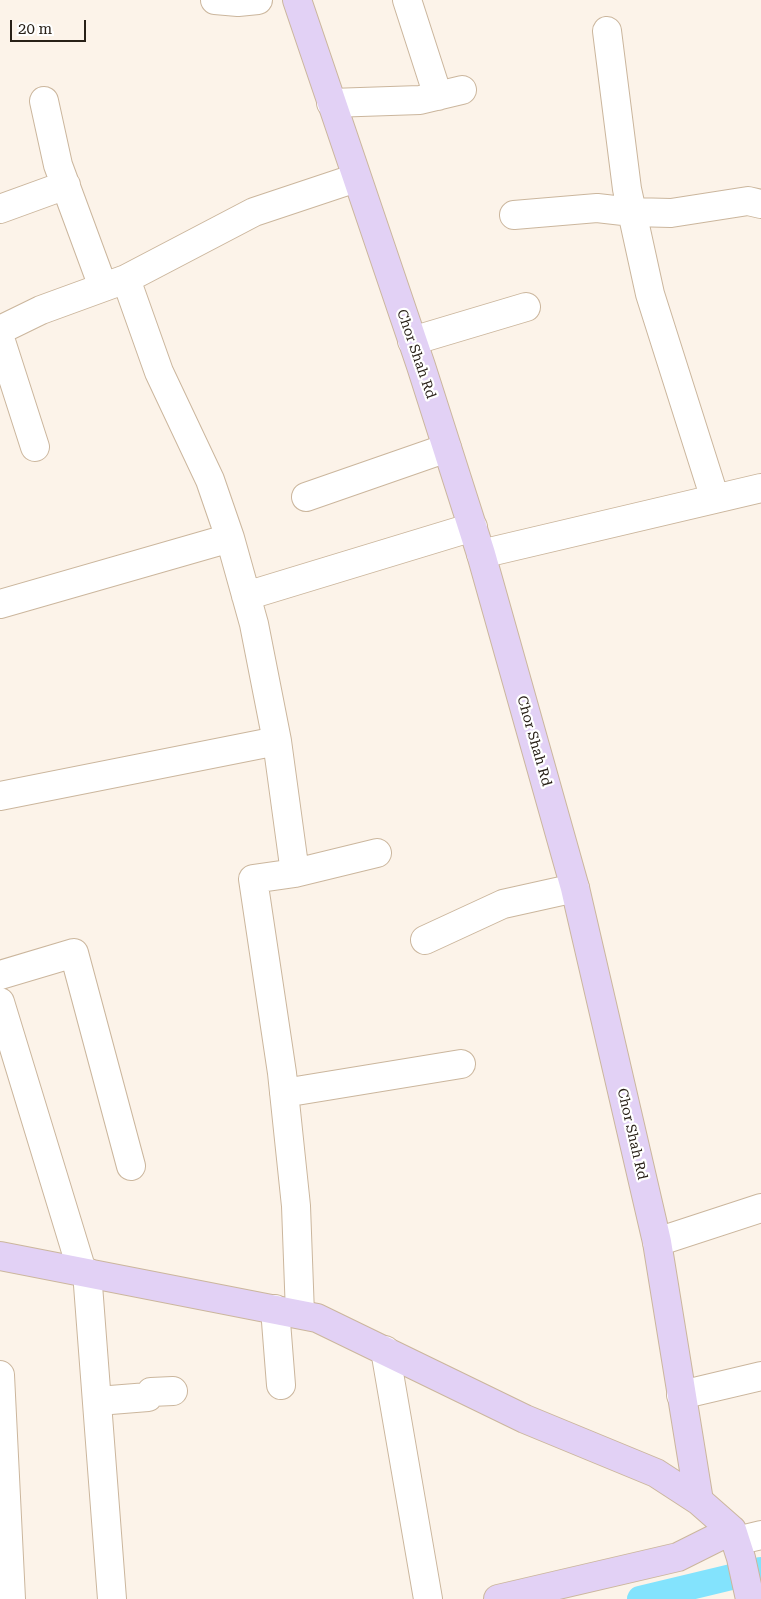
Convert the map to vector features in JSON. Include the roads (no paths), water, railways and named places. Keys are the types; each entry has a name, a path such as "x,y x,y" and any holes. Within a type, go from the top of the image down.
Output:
{"street":[{"path":"215,0 238,2 258,0"},
{"name":"Chor Shah Rd","path":"297,0 482,554 575,888 657,1242 699,1501"},
{"path":"331,103 420,100 450,93 407,0"},
{"path":"607,31 627,189 650,294 715,499"},
{"path":"44,101 58,165 66,185 159,372 210,480 230,538 254,624 277,741 295,873"},
{"path":"0,330 41,310 114,283 254,212 356,178"},
{"path":"0,209 66,185"},
{"path":"514,215 597,208 632,212 670,213 748,201 761,204"},
{"path":"412,342 526,306"},
{"path":"0,338 35,447"},
{"path":"306,497 447,448"},
{"path":"482,554 761,488"},
{"path":"246,596 473,527"},
{"path":"2,598 230,538"},
{"path":"0,796 277,741"},
{"path":"281,1385 296,1206 284,1094 254,879 295,873 377,853"},
{"path":"425,940 503,904 575,888"},
{"path":"0,975 74,953 131,1166"},
{"path":"0,1002 4,1032 85,1271 98,1401 112,1599"},
{"path":"284,1094 461,1064"},
{"path":"657,1242 761,1208"},
{"path":"0,1256 85,1271 317,1318 525,1419 656,1473 699,1501 742,1541 749,1595"},
{"path":"385,1350 428,1599"},
{"path":"0,1375 11,1599"},
{"path":"681,1395 761,1376"},
{"path":"98,1401 148,1397 151,1392 173,1391"},
{"path":"498,1599 742,1541"}],"waterway":[{"path":"640,1599 761,1570"}]}
